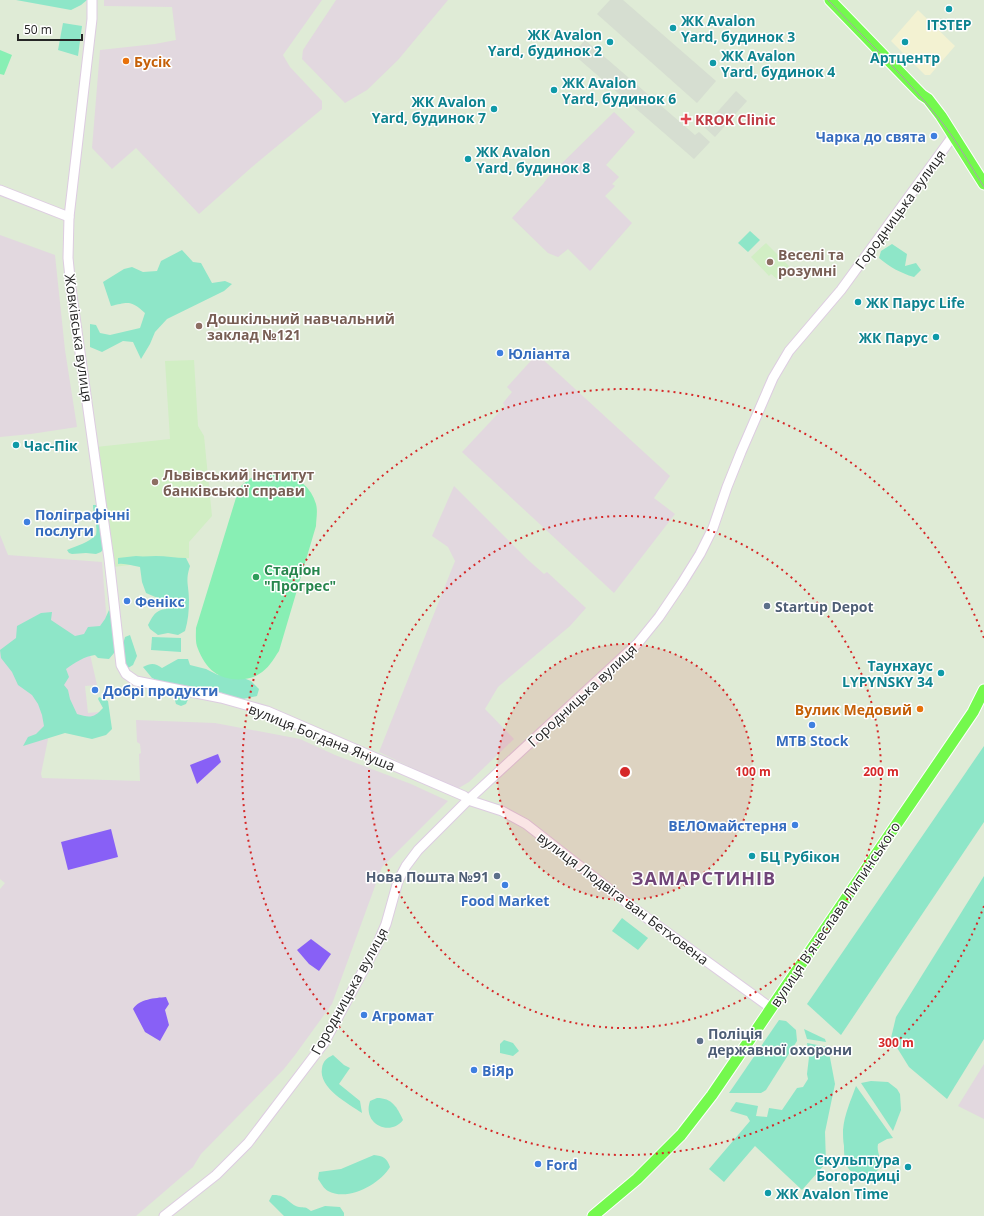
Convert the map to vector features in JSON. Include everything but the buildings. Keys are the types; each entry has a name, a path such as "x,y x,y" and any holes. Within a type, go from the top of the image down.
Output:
{"main road":[{"path":"830,0 922,95 924,101 935,115 943,122 953,136 984,184"},
{"name":"вулиця Вʼячеслава Липинського","path":"593,1216 636,1179 681,1135 712,1095 972,712 984,690"}],"street":[{"name":"Жовківська вулиця","path":"92,0 92,19 69,217 68,258 109,559 121,665 126,674"},
{"name":"Городницька вулиця","path":"164,1216 216,1175 248,1143 320,1048 377,945 386,924 398,881 406,866 418,850 428,838 468,800 638,643 659,617 693,566 713,528 741,452 773,378 789,350 841,290 953,136"},
{"path":"0,190 69,217"},
{"name":"вулиця Богдана Януша","path":"126,674 136,681 221,698 267,711 464,796 468,800"},
{"name":"вулиця Людвіга ван Бетховена","path":"468,800 502,811 526,824 636,910 771,1008"}],"shaded area":[{"path":"16,0 87,0 71,10"},
{"path":"104,0 322,0 283,55 290,67 322,101 322,109 252,167 199,214 136,148 112,169 92,148 100,50 155,44 176,40 172,7 104,6"},
{"path":"336,0 448,0 398,60 367,90 345,103 302,59 303,50"},
{"path":"610,0 623,0 716,81 697,103 597,14"},
{"path":"918,10 955,46 930,75 925,75 891,41"},
{"path":"63,23 82,26 78,56 58,50"},
{"path":"585,40 695,135 699,132 710,142 694,159 573,54"},
{"path":"736,91 747,101 715,137 704,127"},
{"path":"614,112 635,132 606,165 619,177 612,184 615,186 605,196 632,223 590,271 568,249 558,257 548,253 512,218 548,177"},
{"path":"750,231 760,240 748,252 738,243"},
{"path":"0,235 55,255 65,350 77,427 0,437"},
{"name":"Веселі та розумні","path":"766,243 789,266 777,279 771,274 769,276 751,257"},
{"path":"892,244 907,254 905,266 916,263 921,270 914,277 904,274 879,258 881,251"},
{"path":"182,250 193,262 201,263 212,283 225,281 232,284 224,291 167,319 155,332 141,359 133,342 123,341 102,352 90,347 90,324 96,325 100,333 110,335 140,328 145,313 133,304 129,303 111,306 103,282 124,269 132,267 143,272 157,271 161,261"},
{"path":"537,354 670,476 654,498 675,514 614,593 462,452 505,406 503,403 512,392 507,387"},
{"name":"Львівський інститут банківської справи","path":"194,360 198,426 204,436 212,516 189,542 189,558 113,567 96,447 170,439 165,361"},
{"path":"454,486 527,559 544,574 547,572 586,608 570,626 498,687 485,709 514,739 469,782 457,789 379,752 455,561 448,547 432,536"},
{"path":"93,505 100,505 106,545 101,552 96,554 69,553 67,550 86,542 96,535"},
{"path":"0,535 8,555 102,562 109,648 89,650 97,685 85,686 88,713 99,712 101,730 49,734 41,774 42,778 140,781 139,754 141,753 140,744 137,742 136,720 215,723 300,739 335,755 411,784 448,801 382,867 332,1004 295,1055 284,1069 201,1154 193,1167 136,1216 0,1216 0,889 5,883 0,879"},
{"path":"136,556 186,558 190,566 187,579 189,612 185,631 178,635 168,633 158,635 150,629 148,625 153,616 157,612 166,609 166,605 160,599 146,593 142,582 140,567 118,564 118,558"},
{"path":"109,610 114,618 114,653 109,659 98,658 95,655 84,658 72,664 66,669 69,677 64,685 68,690 70,699 77,714 92,716 97,714 103,708 98,699 99,697 108,701 112,729 106,735 92,739 65,733 23,746 28,737 36,734 44,726 42,715 38,704 32,695 18,685 12,672 1,658 0,650 16,638 17,626 41,613 52,612 51,620 75,636 84,634 88,627 100,626"},
{"path":"130,635 137,656 133,665 128,668 125,665 123,649 125,637"},
{"path":"152,637 181,638 181,652 151,650"},
{"path":"178,659 188,659 190,665 206,669 218,675 241,677 251,681 259,689 257,696 238,700 192,692 186,704 181,706 176,704 174,697 175,693 163,683 152,678 143,667 153,664 162,668"},
{"path":"984,746 984,822 841,1035 807,1004"},
{"path":"218,754 221,762 197,784 190,765"},
{"path":"111,829 118,857 68,870 61,842"},
{"path":"984,876 984,1039 947,1099 909,1067 891,1038 896,1017"},
{"path":"622,918 648,938 638,950 612,931"},
{"path":"311,939 331,954 319,971 309,964 297,950"},
{"path":"166,997 169,1004 165,1010 169,1025 160,1041 145,1032 133,1009 143,1001"},
{"path":"779,1020 786,1021 796,1030 797,1041 766,1090 761,1093 729,1093"},
{"path":"804,1029 825,1039 826,1042 807,1039"},
{"path":"504,1040 513,1043 519,1051 513,1056 500,1053 500,1044"},
{"path":"807,1043 828,1047 835,1084 825,1132 826,1163 802,1190 755,1146 724,1182 709,1169 750,1121 747,1116 730,1111 736,1102 758,1106 756,1116 767,1117 769,1108 782,1110 797,1088 803,1087 808,1079 807,1074 809,1057"},
{"path":"333,1055 344,1065 350,1068 339,1084 360,1101 362,1113 336,1095 329,1089 325,1082 322,1075 323,1063"},
{"path":"984,1064 984,1119 958,1106"},
{"path":"871,1081 888,1082 897,1089 900,1094 901,1110 893,1131 861,1083"},
{"path":"856,1086 893,1138 887,1139 878,1144 880,1165 877,1171 868,1175 859,1175 850,1170 845,1157 843,1130 848,1108"},
{"path":"377,1098 387,1100 399,1111 403,1120 398,1125 385,1128 373,1122 369,1109 370,1101"},
{"path":"374,1155 380,1156 388,1161 390,1167 379,1179 363,1190 354,1193 336,1194 328,1191 318,1179 319,1172 341,1169"},
{"path":"272,1195 281,1196 295,1206 306,1208 311,1211 325,1206 340,1207 344,1213 344,1216 284,1216 269,1201"}],"green space":[{"path":"0,50 12,55 4,75 0,74"},
{"name":"Стадіон \"Прогрес\"","path":"284,471 304,484 314,498 317,507 316,526 279,651 268,667 254,677 230,679 219,675 211,670 207,665 196,644 196,628 239,488 254,476 259,474"}],"tram line":[{"path":"828,0 927,104 952,136 984,187"}],"place":[{"name":"ITSTEP","path":"949,9"},
{"name":"ЖК Avalon Yard, будинок 3","path":"673,28"},
{"name":"ЖК Avalon Yard, будинок 2","path":"610,42"},
{"name":"Артцентр","path":"905,42"},
{"name":"Бусік","path":"126,61"},
{"name":"ЖК Avalon Yard, будинок 4","path":"713,63"},
{"name":"ЖК Avalon Yard, будинок 6","path":"554,90"},
{"name":"ЖК Avalon Yard, будинок 7","path":"494,109"},
{"name":"KROK Clinic","path":"686,119"},
{"name":"Чарка до свята","path":"934,136"},
{"name":"ЖК Avalon Yard, будинок 8","path":"468,159"},
{"name":"Веселі та розумні","path":"770,262"},
{"name":"ЖК Парус Life","path":"858,302"},
{"name":"Дошкільний навчальний заклад №121","path":"199,326"},
{"name":"ЖК Парус","path":"936,337"},
{"name":"Юліанта","path":"500,353"},
{"name":"Час-Пік","path":"16,445"},
{"name":"Львівський інститут банківської справи","path":"155,482"},
{"name":"Поліграфічні послуги","path":"27,522"},
{"name":"Стадіон \"Прогрес\"","path":"256,577"},
{"name":"Фенікс","path":"127,601"},
{"name":"Startup Depot","path":"767,606"},
{"name":"Таунхаус LYPYNSKY 34","path":"941,673"},
{"name":"Добрі продукти","path":"95,690"},
{"name":"Вулик Медовий","path":"920,709"},
{"name":"MTB Stock","path":"812,725"},
{"name":"ВЕЛОмайстерня","path":"795,825"},
{"name":"БЦ Рубікон","path":"752,856"},
{"name":"Нова Пошта №91","path":"497,876"},
{"name":"Food Market","path":"505,885"},
{"name":"Агромат","path":"364,1015"},
{"name":"Поліція державної охорони","path":"700,1041"},
{"name":"ВіЯр","path":"474,1070"},
{"name":"Ford","path":"538,1164"},
{"name":"Скульптура Богородиці","path":"908,1167"},
{"name":"ЖК Avalon Time","path":"768,1193"}],"district":[{"name":"ЗАМАРСТИНІВ","path":"704,878"}]}
